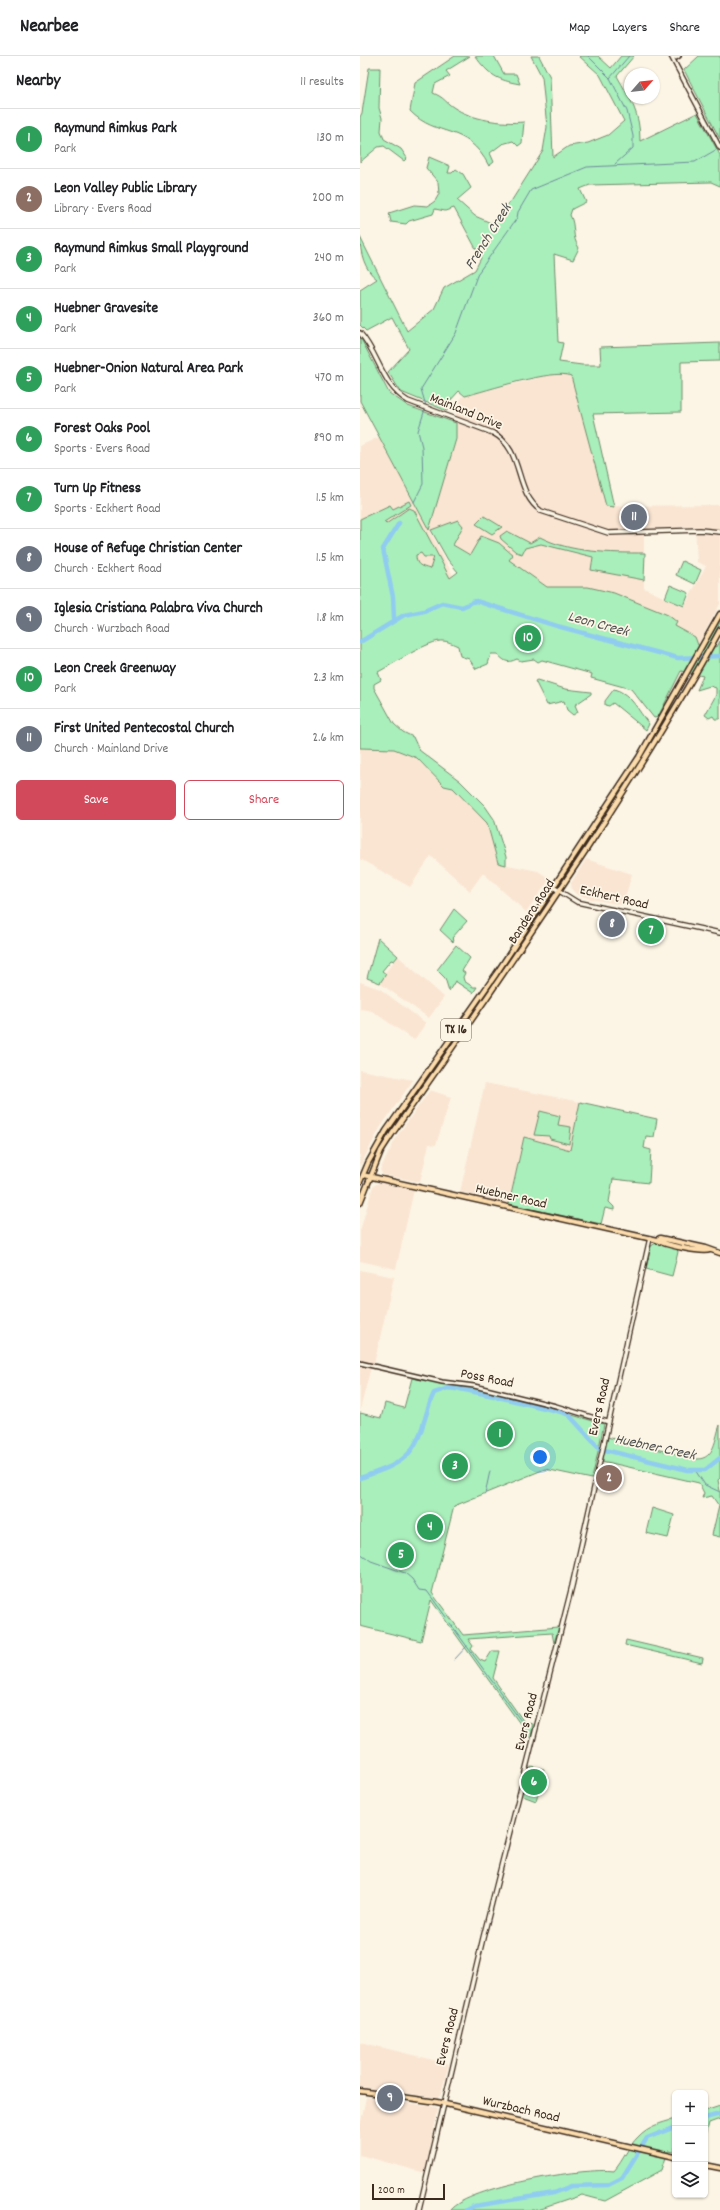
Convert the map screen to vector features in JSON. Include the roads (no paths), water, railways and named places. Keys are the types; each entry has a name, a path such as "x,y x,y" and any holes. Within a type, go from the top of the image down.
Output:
{"main road":[{"path":"671,56 720,148"},
{"name":"Mainland Drive","path":"360,333 391,387 400,396 415,404 493,433 504,440 514,456 526,494 533,505 545,513 608,533 700,530 720,532"},
{"name":"Bandera Road","path":"360,1182 361,1175 375,1149 401,1109 496,974 626,776 658,725 720,614"},
{"name":"Bandera Road","path":"360,1203 381,1151 502,979 559,892 664,729 720,630"},
{"path":"626,776 631,780"},
{"name":"Eckhert Road","path":"553,887 573,900 584,904 720,933"},
{"path":"401,1109 407,1113"},
{"name":"Huebner Road","path":"361,1175 650,1238 681,1247 705,1252 710,1250 720,1253"},
{"name":"Evers Road","path":"419,2210 483,1938 570,1593 650,1238"},
{"name":"Wurzbach Road","path":"360,2091 443,2103 672,2156"},
{"path":"708,2166 720,2168"}],"street":[{"path":"671,56 676,58 679,56"},
{"name":"Poss Road","path":"360,1363 442,1382 474,1386 556,1406 608,1422"}],"waterway":[{"path":"588,56 610,78 627,111 633,136 633,148 615,164"},
{"path":"610,78 629,56"},
{"name":"French Creek","path":"426,406 421,389 456,333 478,273 517,218 518,212 531,190 587,167 695,162 719,148"},
{"name":"French Creek","path":"414,502 423,484 422,447 418,431 425,409"},
{"name":"French Creek","path":"394,619 393,597 383,549 399,523"},
{"name":"Leon Creek","path":"472,602 476,601 557,626 678,658 720,656"},
{"name":"Leon Creek","path":"360,642 404,615 424,611 442,603 462,607 469,604"},
{"name":"Huebner Creek","path":"360,1478 386,1468 404,1458 414,1447 418,1439 434,1393 448,1388 456,1389"},
{"name":"Huebner Creek","path":"460,1389 494,1396"},
{"name":"Huebner Creek","path":"498,1397 569,1415 599,1448"},
{"name":"Huebner Creek","path":"605,1450 688,1470 705,1470 720,1458"},
{"path":"695,1470 705,1485 720,1492"},
{"path":"485,1494 490,1471"},
{"path":"360,1553 371,1561 405,1573 412,1579 419,1590 427,1591 446,1617"},
{"path":"450,1623 526,1728"},
{"path":"454,1660 467,1646"},
{"path":"708,2117 720,2114"},
{"path":"466,2210 474,2206 554,2193 572,2186 608,2185 622,2178 647,2138 672,2128"}],"place":[{"name":"First United Pentecostal Church","path":"634,517"},
{"name":"Leon Creek Greenway","path":"528,638"},
{"name":"House of Refuge Christian Center","path":"612,924"},
{"name":"Turn Up Fitness","path":"651,931"},
{"name":"Raymund Rimkus Park","path":"500,1434"},
{"name":"Raymund Rimkus Small Playground","path":"455,1466"},
{"name":"Leon Valley Public Library","path":"609,1478"},
{"name":"Huebner Gravesite","path":"430,1527"},
{"name":"Huebner-Onion Natural Area Park","path":"401,1555"},
{"name":"Forest Oaks Pool","path":"534,1782"},
{"name":"Iglesia Cristiana Palabra Viva Church","path":"390,2098"}]}
